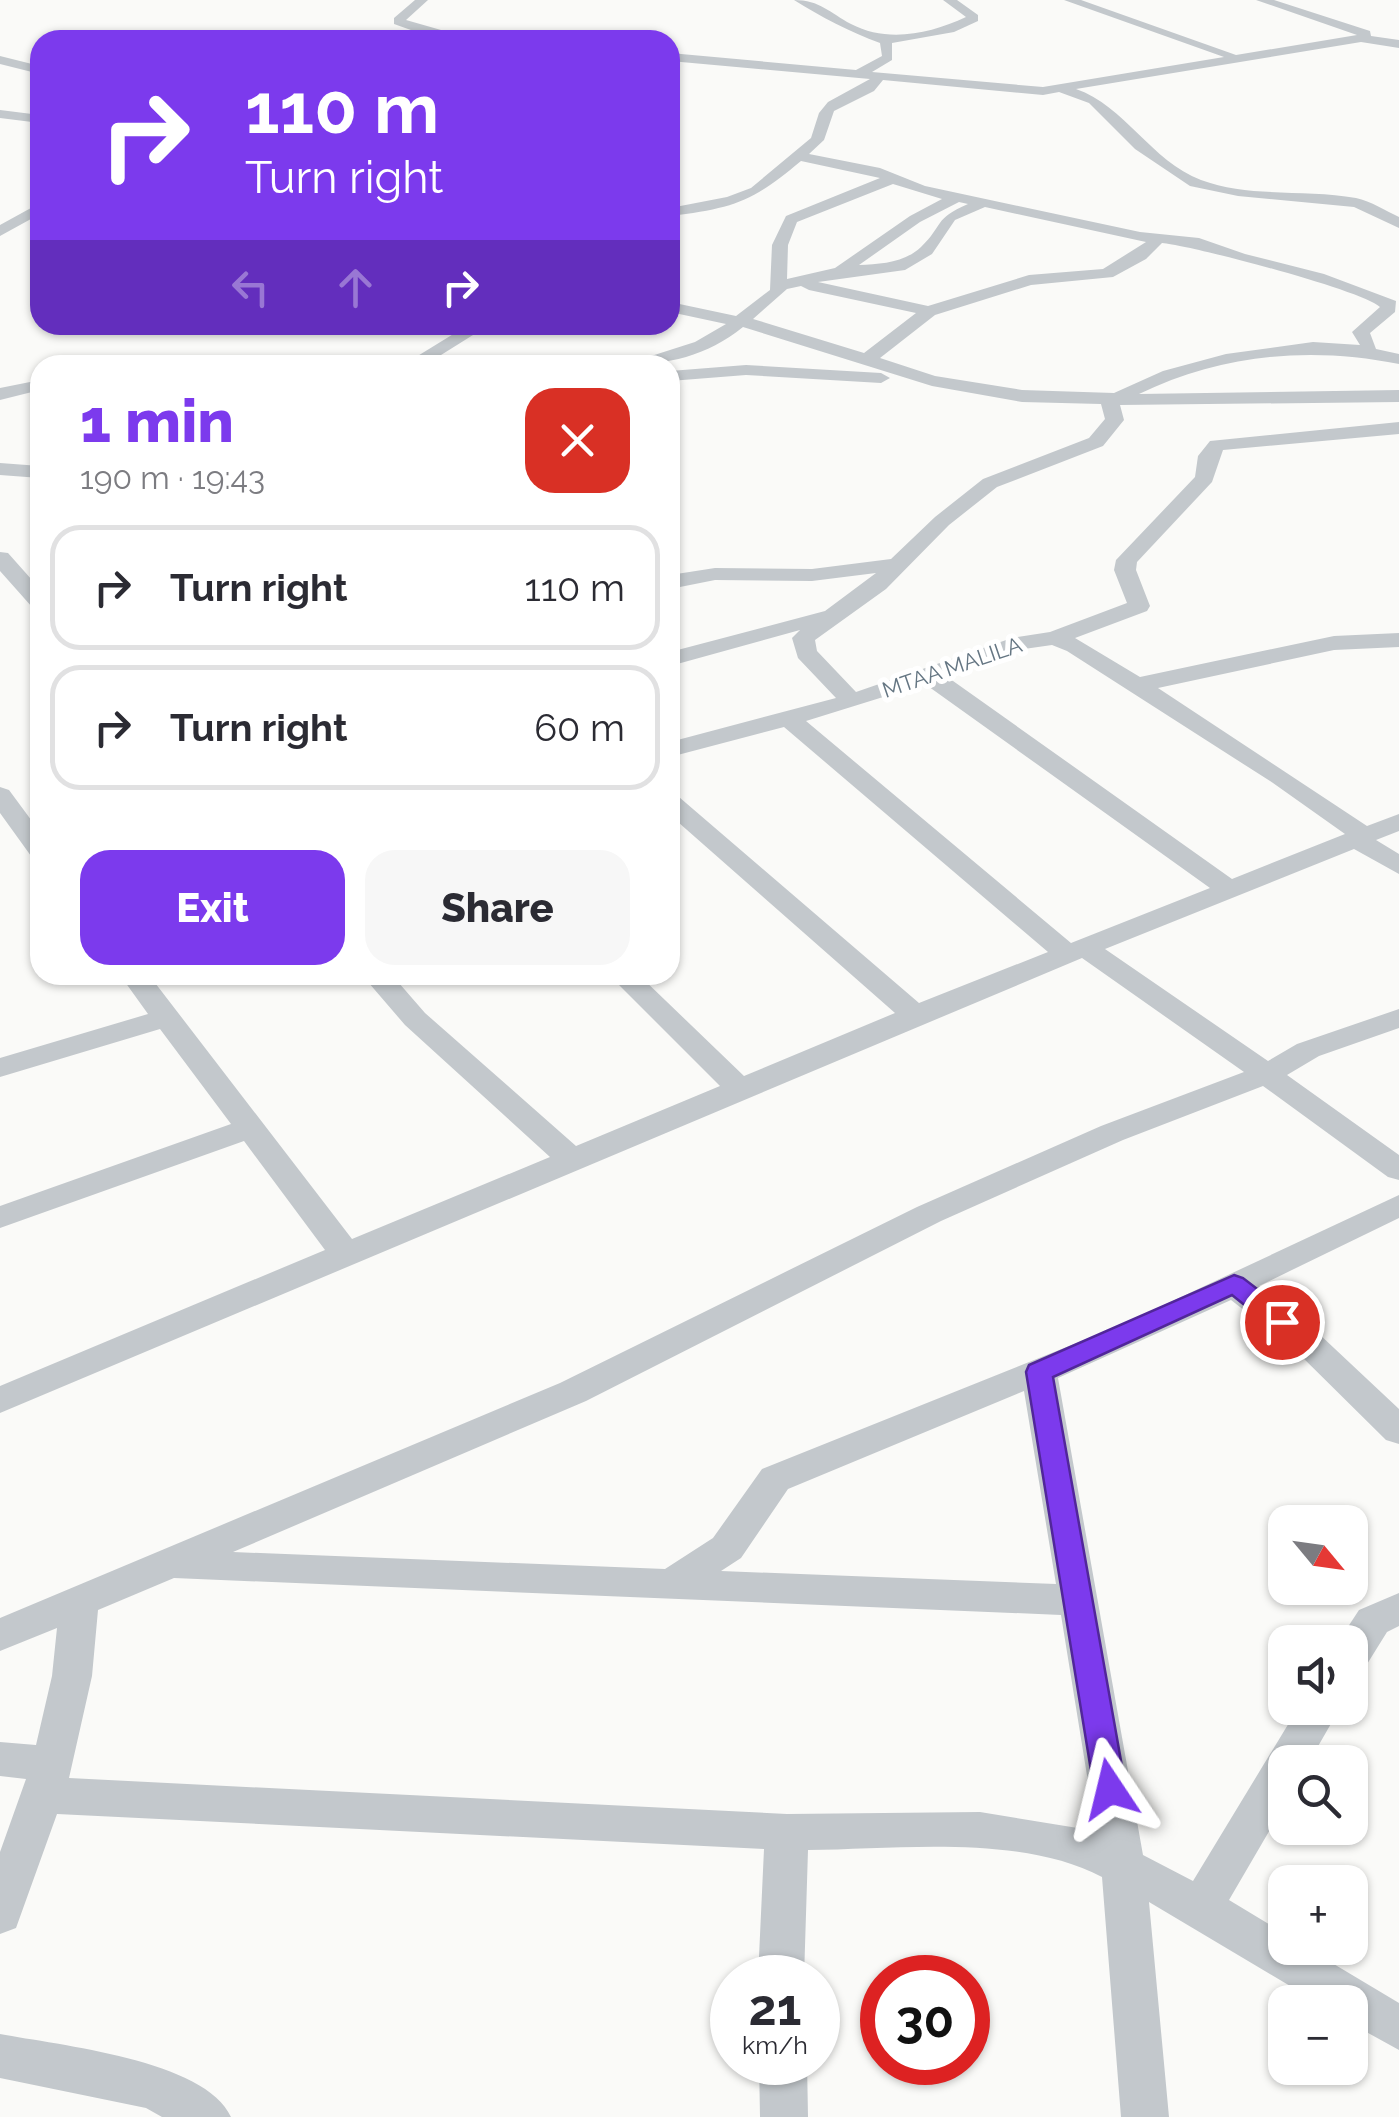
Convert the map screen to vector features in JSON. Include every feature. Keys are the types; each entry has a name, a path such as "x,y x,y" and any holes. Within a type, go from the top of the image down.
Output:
{"street":[{"path":"422,0 398,21 423,30"},
{"path":"800,0 827,11 845,26 886,41 950,29 974,18 949,0"},
{"path":"1070,0 1238,58"},
{"path":"1262,0 1399,44"},
{"path":"1064,90 1132,74 1378,38"},
{"path":"680,209 730,201 756,190 821,135 822,118 833,104 864,93 888,57 886,41"},
{"path":"680,58 859,74 876,71"},
{"path":"0,60 30,68"},
{"path":"827,71 876,71 1064,90 1094,100 1140,146 1195,183 1238,192 1357,203 1399,223"},
{"path":"0,114 30,118"},
{"path":"795,155 852,165 921,190 1158,239 1194,241 1240,258 1318,276 1384,298 1389,308 1361,332 1363,348"},
{"path":"894,178 791,219 785,227 775,272 788,284 928,311"},
{"path":"840,272 915,219 957,197"},
{"path":"671,355 721,335 737,319 788,284 908,263 935,242 950,216 984,202"},
{"path":"0,231 30,214"},
{"path":"866,360 928,311 982,291 1029,280 1108,274 1140,256 1158,239"},
{"path":"680,310 737,319 932,380 1022,396 1112,400 1399,396"},
{"path":"429,355 463,335"},
{"path":"1112,400 1174,372 1258,355 1399,344"},
{"path":"1363,348 1399,359"},
{"path":"680,375 746,370 932,380"},
{"path":"0,394 30,387"},
{"path":"1351,397 1399,424"},
{"path":"852,701 801,643 900,564 942,521 990,483 1096,442 1115,420 1112,400"},
{"path":"1054,638 1139,606 1124,570 1127,560 1205,478 1208,456 1217,445 1399,424"},
{"path":"0,469 30,471"},
{"path":"0,558 30,584"},
{"path":"680,580 733,572 812,574 900,564"},
{"path":"0,592 30,589"},
{"path":"680,656 835,614"},
{"name":"MTAA MALILA","path":"680,747 852,701 1020,643 1054,638 1075,646 1282,778 1399,866"},
{"path":"1135,685 1229,668 1298,649 1379,638 1399,640"},
{"path":"930,676 1230,890"},
{"path":"788,718 1074,950 1267,1074 1399,1170"},
{"path":"0,795 30,830"},
{"path":"680,811 915,1015"},
{"path":"0,1400 915,1015 1399,822"},
{"path":"142,985 348,1256"},
{"path":"385,985 415,1019 570,1158"},
{"path":"634,985 741,1090"},
{"path":"0,1068 168,1018"},
{"path":"0,1635 573,1392 946,1206 1112,1134 1267,1074 1308,1050 1399,1018"},
{"path":"0,1217 251,1128"},
{"path":"670,1585 727,1548 775,1479 1131,1334 1399,1205"},
{"path":"1234,1284 1306,1341 1399,1431"},
{"path":"1039,1372 1123,1864 1145,2117"},
{"path":"168,1565 1076,1600"},
{"path":"0,1914 48,1780 72,1676 79,1601"},
{"path":"1368,1628 1373,1620 1399,1608"},
{"path":"0,1760 48,1780 787,1832 980,1830 1084,1846 1202,1908 1399,2028"},
{"path":"1202,1908 1268,1795"},
{"path":"781,1955 787,1832"},
{"path":"0,2056 156,2087 207,2117"},
{"path":"783,2085 784,2117"}],"route":[{"path":"1110,1789 1039,1372 1131,1334 1234,1284 1282,1322"}]}
